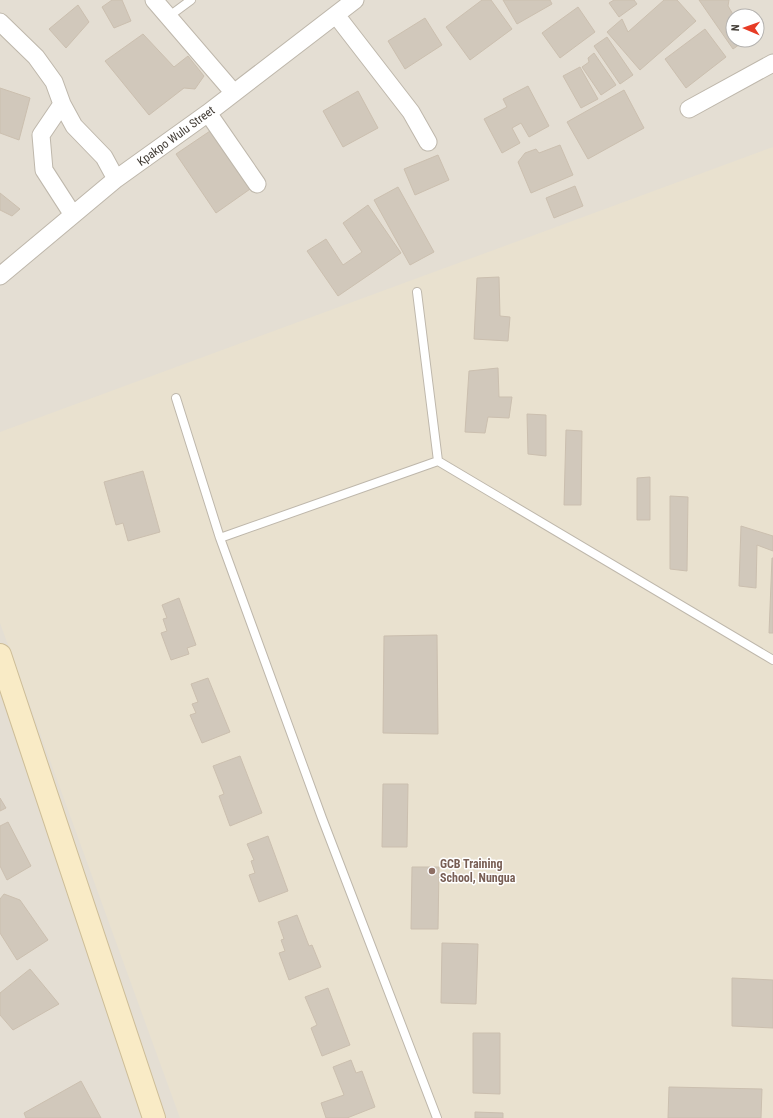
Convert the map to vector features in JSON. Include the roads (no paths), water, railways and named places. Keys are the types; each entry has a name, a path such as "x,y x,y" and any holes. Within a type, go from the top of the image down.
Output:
{"street":[{"path":"154,0 234,93"},
{"name":"Kpakpo Wulu Street","path":"0,276 116,179 208,113 355,0"},
{"path":"336,15 411,112 428,142"},
{"path":"0,22 36,56 54,82 62,104 74,126 104,157 116,179"},
{"path":"689,109 773,63"},
{"path":"62,104 41,135 44,170 73,215"},
{"path":"208,113 257,184"},
{"path":"0,655 5,684 154,1118"}],"lane":[{"path":"168,16 191,0"},
{"path":"417,292 438,461"},
{"path":"176,398 220,538 322,818 437,1118"},
{"path":"220,538 438,461"},
{"path":"438,461 773,660"}],"place":[{"name":"GCB Training School, Nungua","path":"432,871"}]}
